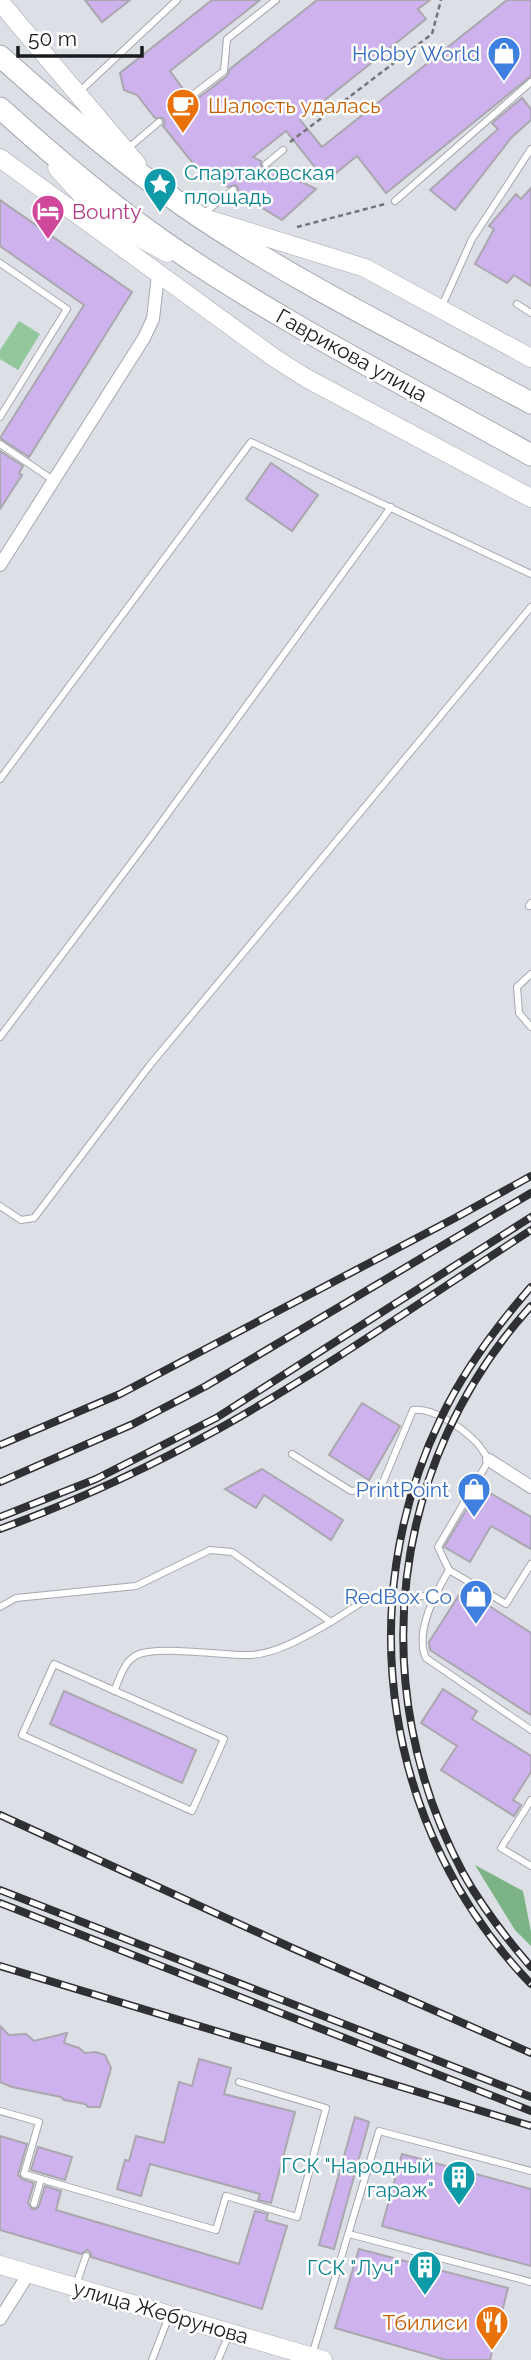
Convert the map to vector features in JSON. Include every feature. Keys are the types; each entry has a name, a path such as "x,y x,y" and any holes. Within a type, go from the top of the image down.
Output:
{"main road":[{"path":"0,56 58,108 200,217"},
{"path":"0,108 18,124"},
{"name":"Гаврикова улица","path":"18,124 78,177 176,250 273,312 531,455"},
{"name":"Гаврикова улица","path":"200,217 292,273 531,403"}],"street":[{"path":"0,2 150,180"},
{"path":"18,124 143,264"},
{"path":"0,158 49,189 273,312"},
{"path":"0,158 158,275 306,378 531,498"},
{"path":"200,217 349,261 531,358"},
{"path":"0,565 153,319 158,275"},
{"path":"489,1460 531,1487"},
{"name":"улица Жебрунова","path":"0,2265 317,2358"},
{"path":"0,2319 29,2273"}],"lane":[{"path":"78,93 177,0"},
{"path":"190,97 224,71 227,39 276,0"},
{"path":"396,201 529,87"},
{"path":"125,150 159,122"},
{"path":"441,309 472,239 531,149"},
{"path":"266,164 283,150"},
{"path":"200,217 233,190"},
{"path":"0,263 67,309 0,417"},
{"path":"517,304 531,313"},
{"path":"0,779 251,442 531,574"},
{"path":"0,444 54,481"},
{"path":"0,1037 147,842 391,508"},
{"path":"0,1206 21,1220 34,1218 150,1065 531,607"},
{"path":"531,974 517,987 519,1013 531,1027"},
{"path":"292,1454 351,1491 382,1487 413,1410 422,1409 442,1416 476,1442 489,1460 438,1547 449,1570 506,1604 531,1563"},
{"path":"0,1607 16,1598 136,1586 210,1550 232,1552 331,1622"},
{"path":"449,1570 433,1596 424,1632 422,1650 426,1658 531,1730"},
{"path":"114,1691 125,1665 137,1655 155,1651 253,1655 291,1644 370,1597 433,1596"},
{"path":"54,1664 114,1691 224,1739 192,1811 22,1735 54,1664"},
{"path":"531,1800 501,1848 531,1866"},
{"path":"0,2111 39,2122 24,2174 216,2230 226,2196 297,2217 326,2108 239,2082"},
{"path":"317,2358 379,2131 531,2171"},
{"path":"34,2204 41,2179"},
{"path":"349,2234 531,2282"},
{"path":"76,2287 86,2256"},
{"path":"152,2360 170,2315"},
{"path":"218,2360 230,2333"}],"path":[{"path":"283,150 285,145 432,34 442,0"},
{"path":"297,227 396,201"}],"green space":[{"path":"19,321 40,334 18,370 0,359 0,350"},
{"path":"475,1865 523,1891 531,1946 515,1930"}],"building":[{"path":"85,0 130,0 102,22"},
{"path":"212,0 260,0 170,71 186,93 188,102 193,102 227,76 230,69 317,0 430,0 418,9 426,19 300,120 322,147 507,0 531,0 531,76 386,193 357,156 326,181 286,131 253,157 261,161 263,169 272,167 316,189 282,220 238,193 236,185 228,187 196,167 163,126 163,118 155,118 137,95 124,90 120,73"},
{"path":"522,98 531,109 531,120 511,138 455,210 430,190 498,129 492,123"},
{"path":"531,188 531,286 514,275 507,283 475,264 494,229 489,226 516,194 521,199"},
{"path":"0,200 132,292 29,457 0,438 84,305 0,246"},
{"path":"0,451 23,466 19,473 22,475 0,509"},
{"path":"271,463 318,495 292,531 246,499"},
{"path":"362,1403 400,1426 369,1480 329,1455"},
{"path":"262,1469 343,1520 331,1540 264,1495 256,1508 225,1489"},
{"path":"480,1487 531,1517 531,1549 491,1526 470,1562 444,1547"},
{"path":"463,1589 531,1633 531,1715 430,1650 429,1642"},
{"path":"443,1689 477,1711 472,1719 531,1756 531,1772 513,1800 521,1805 514,1816 441,1770 457,1746 421,1723"},
{"path":"64,1691 196,1750 182,1783 50,1724"},
{"path":"0,2026 9,2035 26,2034 34,2041 67,2033 64,2043 85,2053 105,2055 111,2068 100,2107 88,2107 61,2097 0,2082"},
{"path":"199,2059 231,2068 224,2094 295,2112 271,2203 258,2200 260,2194 150,2164 141,2196 117,2189 125,2160 129,2161 136,2136 164,2143 179,2082 192,2086"},
{"path":"355,2117 369,2122 334,2249 319,2245"},
{"path":"0,2136 27,2144 18,2175 34,2183 28,2203 32,2209 39,2206 45,2186 61,2191 56,2210 239,2264 255,2211 268,2214 266,2220 287,2226 262,2309 91,2257 87,2250 81,2254 0,2230"},
{"path":"38,2147 72,2157 65,2180 31,2170"},
{"name":"ГСК \"Народный гараж\"","path":"402,2154 531,2189 531,2266 382,2226"},
{"name":"ГСК \"Луч\"","path":"359,2249 508,2288 490,2360 446,2360 335,2328"}],"railway":[{"path":"0,1445 120,1394 531,1176"},
{"path":"0,1482 133,1424 206,1386 531,1193"},
{"path":"0,1517 96,1479 216,1418 531,1217"},
{"path":"0,1529 113,1483 222,1427 339,1356 531,1230"},
{"path":"531,1287 482,1350 441,1418 413,1490 396,1565 391,1640 397,1715 414,1788 443,1858 481,1924 531,1984"},
{"path":"531,1306 483,1368 447,1435 421,1505 407,1579 404,1653 412,1728 432,1802 470,1886 531,1967"},
{"path":"0,1815 531,2053"},
{"path":"0,1890 531,2097"},
{"path":"0,1903 531,2111"},
{"path":"0,1966 531,2126"}],"place":[{"name":"Hobby World","path":"504,83"},
{"name":"Шалость удалась","path":"183,135"},
{"name":"Спартаковская площадь","path":"160,214"},
{"name":"Bounty","path":"48,241"},
{"name":"PrintPoint","path":"474,1519"},
{"name":"RedBox Co","path":"476,1626"},
{"name":"ГСК \"Народный гараж\"","path":"459,2207"},
{"name":"ГСК \"Луч\"","path":"425,2297"},
{"name":"Тбилиси","path":"492,2352"}]}
